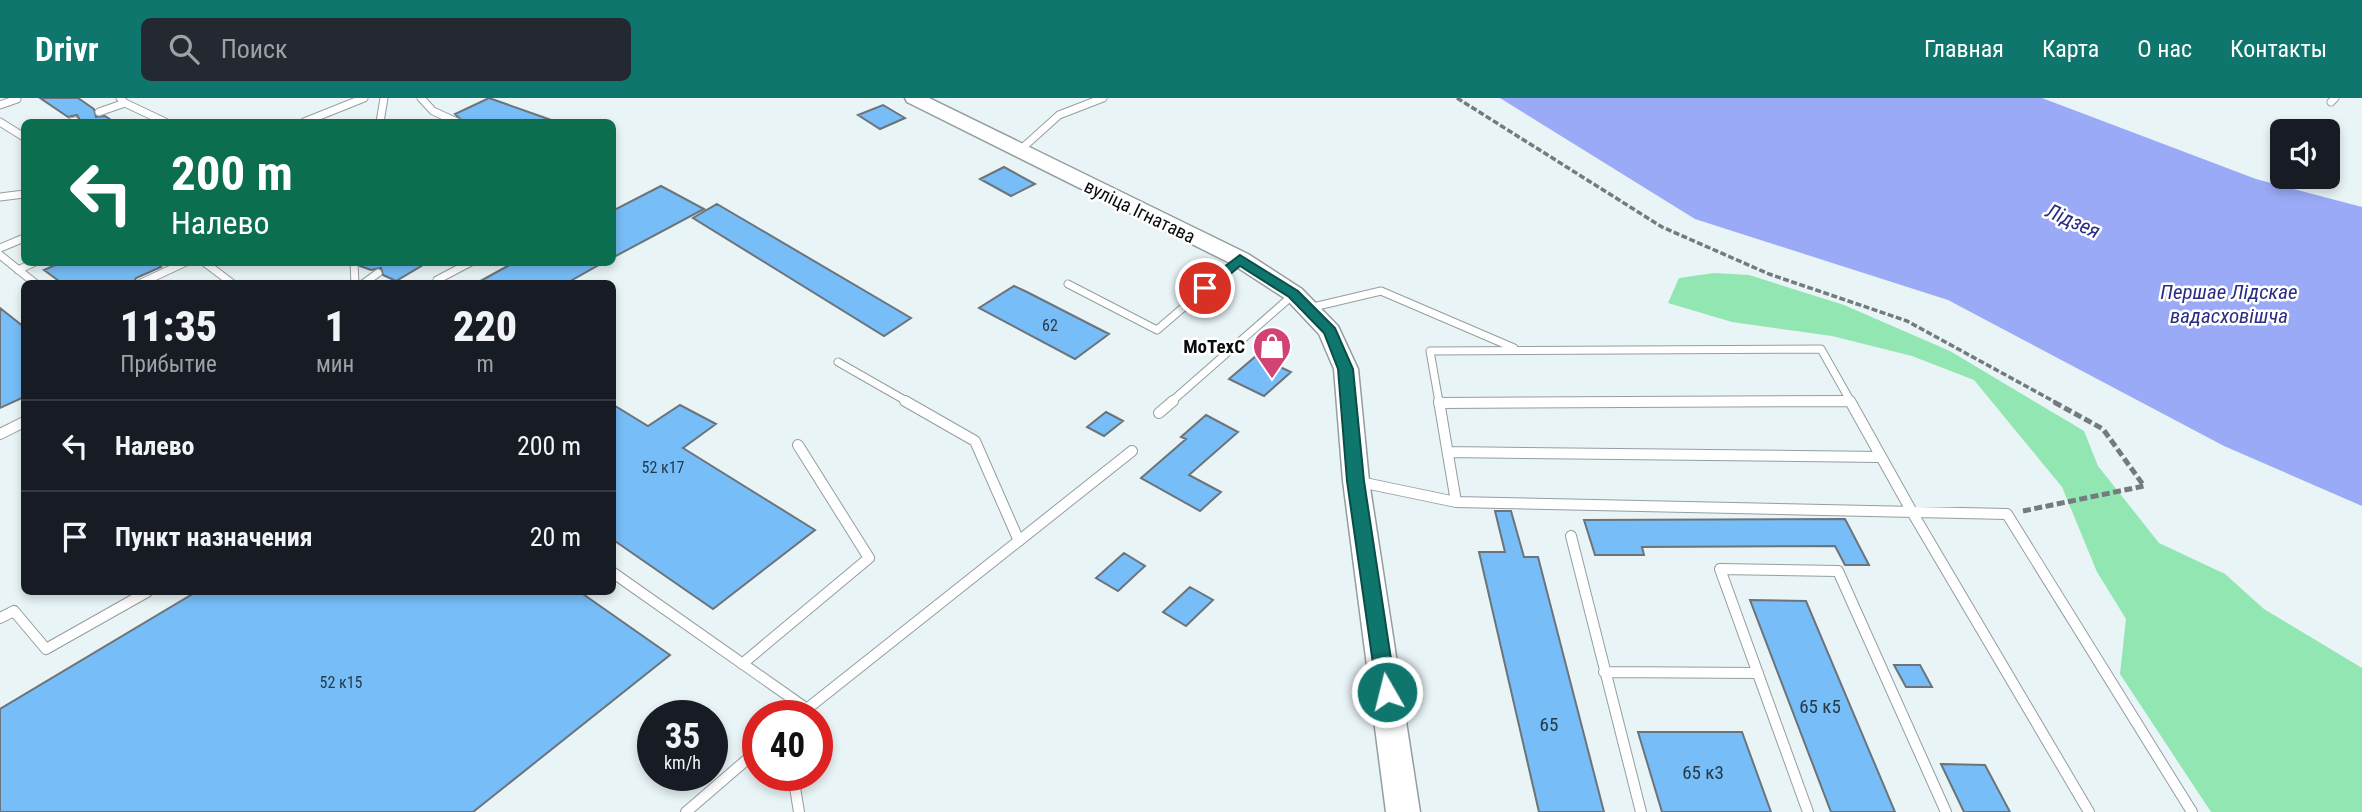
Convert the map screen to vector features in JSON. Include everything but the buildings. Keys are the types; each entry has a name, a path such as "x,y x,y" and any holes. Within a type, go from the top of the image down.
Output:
{"street":[{"name":"вуліца Ігнатава","path":"914,98 1018,152 1240,259 1301,301 1330,331 1346,369 1356,481 1403,812"}],"lane":[{"path":"312,119 364,98"},
{"path":"380,119 384,98"},
{"path":"421,98 433,111 450,119"},
{"path":"1018,152 1059,115 1103,98"},
{"path":"1,104 17,99"},
{"path":"99,113 122,101 159,119"},
{"path":"0,121 21,135"},
{"path":"0,197 21,194"},
{"path":"0,248 21,238"},
{"path":"0,255 31,280"},
{"path":"1068,284 1157,330 1240,259"},
{"path":"18,270 26,266"},
{"path":"148,280 177,266"},
{"path":"209,266 228,280"},
{"path":"437,280 463,266"},
{"path":"368,280 378,273"},
{"path":"1159,413 1301,301 1381,291 1520,350"},
{"path":"1456,502 1430,351 1821,349 1912,512 2089,812"},
{"path":"838,362 975,441 1019,541"},
{"path":"1439,403 1850,401"},
{"path":"0,433 21,423"},
{"path":"742,664 869,558 798,445"},
{"path":"817,700 1132,451"},
{"path":"1448,452 1881,457"},
{"path":"1356,481 1456,502 2007,514 2192,812"},
{"path":"1570,536 1640,812"},
{"path":"1808,812 1720,569 1838,571 1946,812"},
{"path":"616,575 742,664 787,700"},
{"path":"0,618 14,611 46,649 142,595"},
{"path":"1604,672 1758,673"},
{"path":"686,812 742,764"},
{"path":"796,791 799,812"}],"path":[{"path":"1457,98 1662,227 1769,274 1907,321 2103,429 2144,486 2007,514"}],"green space":[{"path":"1714,273 1749,275 1844,305 1950,351 2084,431 2098,466 2159,543 2225,574 2264,609 2362,668 2362,812 2211,812 2120,674 2126,619 2097,572 2062,487 1974,380 1912,356 1832,336 1732,322 1668,303 1679,278"}],"water":[{"name":"Першае Лідскае вадасховішча","path":"1500,98 2042,98 2270,183 2270,189 2294,189 2362,207 2362,506 2224,446 1948,300 1695,219"}],"place":[{"name":"MoTexC","path":"1272,380"}],"route":[{"path":"1205,288 1240,259 1294,294 1330,331 1346,369 1356,481 1387,692"}],"water label":[{"name":"Лідзея","path":"2073,221"}]}
